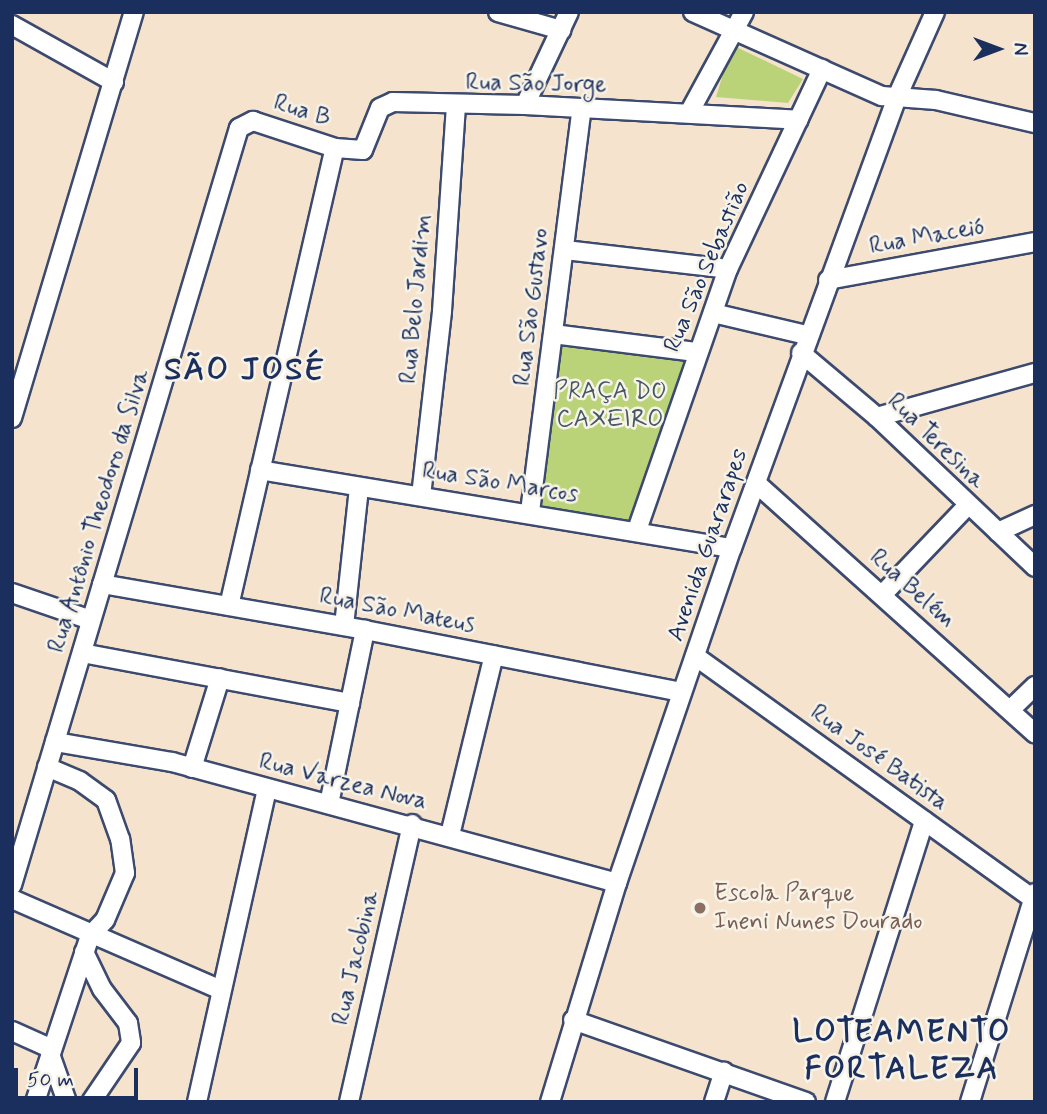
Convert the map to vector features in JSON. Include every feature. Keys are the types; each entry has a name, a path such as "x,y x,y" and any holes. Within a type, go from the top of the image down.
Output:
{"street":[{"path":"12,418 134,12"},
{"path":"498,12 561,30"},
{"path":"526,105 569,12"},
{"path":"693,12 736,29 863,89 897,97 936,100 1035,123"},
{"path":"689,113 744,12"},
{"name":"Avenida Guararapes","path":"550,1102 617,883 807,335 897,97 934,12"},
{"path":"12,25 114,82"},
{"name":"Rua São Sebastião","path":"637,530 695,352 713,313 728,269 822,69"},
{"name":"Rua São Jorge","path":"335,148 363,150 385,104 456,107 526,105 799,120"},
{"name":"Rua Belo Jardim","path":"421,496 442,311 456,107"},
{"name":"Rua São Gustavo","path":"530,512 582,108"},
{"name":"Rua B","path":"253,121 335,148"},
{"name":"Rua Antônio Theodoro da Silva","path":"12,885 239,128 253,121"},
{"path":"229,606 335,148"},
{"name":"Rua Maceió","path":"828,280 1035,242"},
{"path":"565,250 728,269"},
{"path":"713,313 807,335"},
{"path":"553,334 695,352"},
{"name":"Rua Teresina","path":"801,353 877,417 1035,567"},
{"path":"877,417 1035,373"},
{"name":"Rua São Marcos","path":"260,470 359,488 530,512 732,548"},
{"name":"Rua Belém","path":"756,483 1035,733"},
{"path":"344,626 359,488"},
{"path":"882,595 968,505"},
{"path":"999,531 1035,515"},
{"name":"Rua São Mateus","path":"102,584 344,626 682,692"},
{"path":"12,593 92,620"},
{"path":"329,804 365,630"},
{"path":"82,653 350,703"},
{"path":"450,835 494,654"},
{"name":"Rua José Batista","path":"695,656 1034,897"},
{"path":"192,768 220,678"},
{"path":"1010,710 1035,687"},
{"name":"Rua Varzea Nova","path":"55,742 192,768 412,824 617,883"},
{"path":"35,1102 87,944 105,920 124,873 120,839 106,800 80,780 47,767"},
{"path":"197,1102 267,789"},
{"path":"835,1102 924,821"},
{"name":"Rua Jacobina","path":"349,1102 412,824"},
{"path":"970,1102 1034,897"},
{"path":"12,900 87,944 221,990"},
{"path":"87,944 102,989 128,1023 131,1044 91,1102"},
{"path":"573,1020 806,1102"},
{"path":"12,1031 51,1052 67,1102"},
{"path":"714,1102 724,1072"}],"green space":[{"path":"732,45 803,79 788,103 716,97"},
{"name":"PRAÇA DO CAXEIRO","path":"557,337 690,355 635,526 533,510"}],"place":[{"name":"Escola Parque Ineni Nunes Dourado","path":"700,908"}],"district":[{"name":"SÃO JOSÉ","path":"245,370"},
{"name":"LOTEAMENTO FORTALEZA","path":"902,1052"}]}
